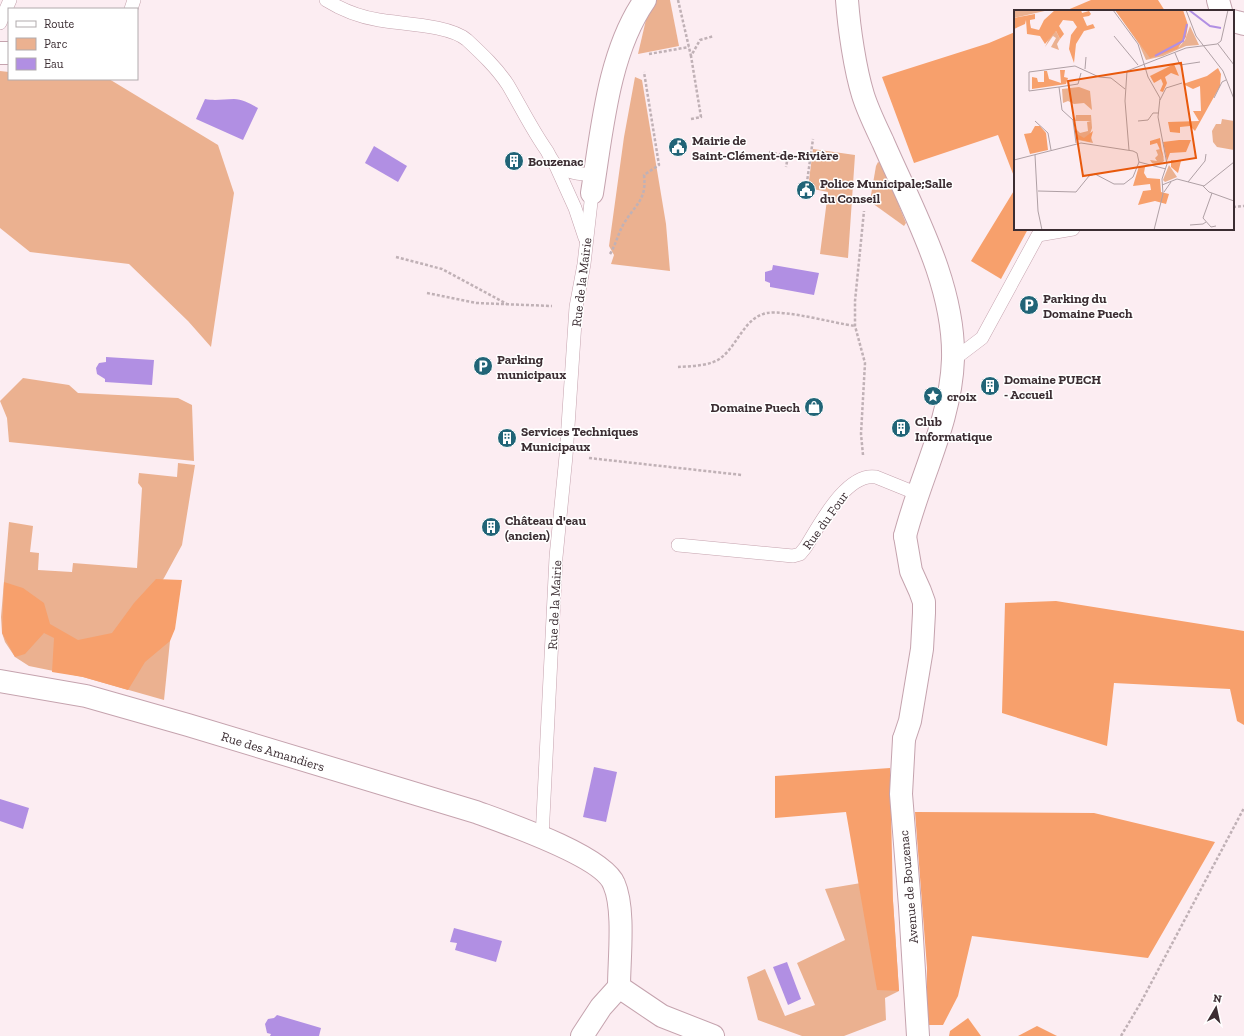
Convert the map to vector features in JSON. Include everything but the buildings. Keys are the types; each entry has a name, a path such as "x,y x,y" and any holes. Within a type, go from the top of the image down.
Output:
{"street":[{"name":"Rue de la Mairie","path":"593,184 611,83 618,54 626,32 645,0"},
{"path":"847,0 863,95 943,287 950,320 953,360 945,411 938,438 918,494"},
{"path":"1218,0 1221,10"},
{"path":"1234,21 1244,24"},
{"name":"Avenue de Bouzenac","path":"918,494 905,536 911,571 922,597 924,613 917,677 910,721 904,739 901,794 918,1036"},
{"name":"Rue des Amandiers","path":"0,681 86,696 188,725 476,812 542,838"},
{"path":"542,838 600,866 614,884 618,906 620,934 618,987 601,1007 582,1036"},
{"path":"618,987 662,1016 713,1036"}],"lane":[{"path":"0,23 10,0"},
{"path":"326,0 342,10 358,15 378,20 426,26 453,33 465,39 491,62 508,84 531,128 556,166 575,208 587,242"},
{"path":"556,166 593,184"},
{"name":"Rue de la Mairie","path":"542,838 556,557 566,456 576,307 584,264 593,184"},
{"path":"953,360 982,338 1038,236 1068,230"},
{"name":"Rue du Four","path":"678,545 793,556 800,554 838,498 850,486 869,476 876,477"},
{"path":"876,477 918,494"}],"path":[{"path":"678,0 691,56 701,117 691,119"},
{"path":"691,56 700,40 714,36"},
{"path":"648,54 689,47"},
{"path":"584,264 608,257 622,226 643,196 646,188 644,175 659,165 644,71"},
{"path":"806,189 813,139"},
{"path":"769,152 788,156 786,167"},
{"path":"1234,207 1244,206"},
{"path":"864,211 855,301 855,326 865,363 860,434 862,454 867,465 876,477"},
{"path":"396,257 442,269 507,304"},
{"path":"427,293 476,303 576,307"},
{"path":"678,367 703,365 722,358 749,323 766,314 785,314 855,326"},
{"path":"566,456 742,475"},
{"path":"1121,1036 1140,1004 1244,808"}],"green space":[{"path":"655,0 670,0 679,46 638,54 648,11"},
{"path":"0,71 8,72 8,80 111,80 218,145 234,193 211,347 188,321 129,264 30,252 0,228"},
{"path":"635,77 642,80 666,224 670,271 611,264 614,255 609,246 624,137"},
{"path":"813,149 855,155 848,258 820,254 828,192 808,188"},
{"path":"878,162 883,165 906,223 904,226 872,203 871,195"},
{"path":"23,378 69,385 78,393 178,398 192,405 194,461 9,442 7,418 0,401"},
{"path":"178,463 195,465 182,545 164,578 143,606 170,641 164,700 83,677 29,666 15,657 5,642 2,633 1,617 9,522 33,526 30,552 39,553 38,570 72,572 73,563 137,568 142,488 138,483 139,473 177,477"},
{"path":"867,882 893,901 899,991 885,998 886,1020 844,1036 802,1036 758,1020 747,977 765,969 785,1016 815,1005 797,963 845,940 825,889"}],"shaded area":[{"path":"1091,0 1158,0 1164,10 1067,10"},
{"path":"1014,32 1014,176 998,135 914,163 882,77 989,43"},
{"path":"1014,191 1014,230 1027,230 1001,279 971,261"},
{"path":"156,579 182,580 175,629 170,641 145,662 128,690 83,677 52,672 54,638 44,633 25,654 15,657 2,633 4,582 23,588 44,603 50,624 78,640 112,633 134,603"},
{"path":"1056,601 1244,631 1244,725 1237,721 1230,689 1114,683 1107,746 1002,713 1005,603"},
{"path":"890,768 893,901 899,991 877,990 846,812 775,818 775,776"},
{"path":"915,812 1094,813 1215,842 1148,958 972,936 958,996 943,1025 926,1025 927,968"},
{"path":"968,1018 981,1036 949,1036 950,1031"},
{"path":"1037,1026 1057,1036 1018,1036"}],"water":[{"path":"205,99 237,99 258,108 243,140 196,119"},
{"path":"374,146 407,166 398,182 365,163"},
{"path":"773,265 819,273 814,295 770,287 770,283 765,281 765,272 772,270"},
{"path":"106,357 154,360 152,385 105,382 105,379 97,374 96,368 99,363 106,362"},
{"path":"594,767 617,772 606,822 583,817"},
{"path":"0,799 29,808 23,829 0,821"},
{"path":"454,928 502,941 496,962 455,950 457,943 450,942"},
{"path":"787,962 801,999 788,1005 773,967"},
{"path":"277,1015 321,1028 319,1036 270,1036 271,1034 267,1033 265,1024 268,1019 274,1018"}],"place":[{"name":"Mairie de Saint-Clément-de-Rivière","path":"678,147"},
{"name":"Bouzenac","path":"514,161"},
{"name":"Police Municipale;Salle du Conseil","path":"806,190"},
{"name":"Parking du Domaine Puech","path":"1029,305"},
{"name":"Parking municipaux","path":"483,366"},
{"name":"Domaine PUECH - Accueil","path":"990,386"},
{"name":"croix","path":"933,396"},
{"name":"Domaine Puech","path":"814,407"},
{"name":"Club Informatique","path":"901,428"},
{"name":"Services Techniques Municipaux","path":"507,438"},
{"name":"Château d'eau (ancien)","path":"491,527"}]}
